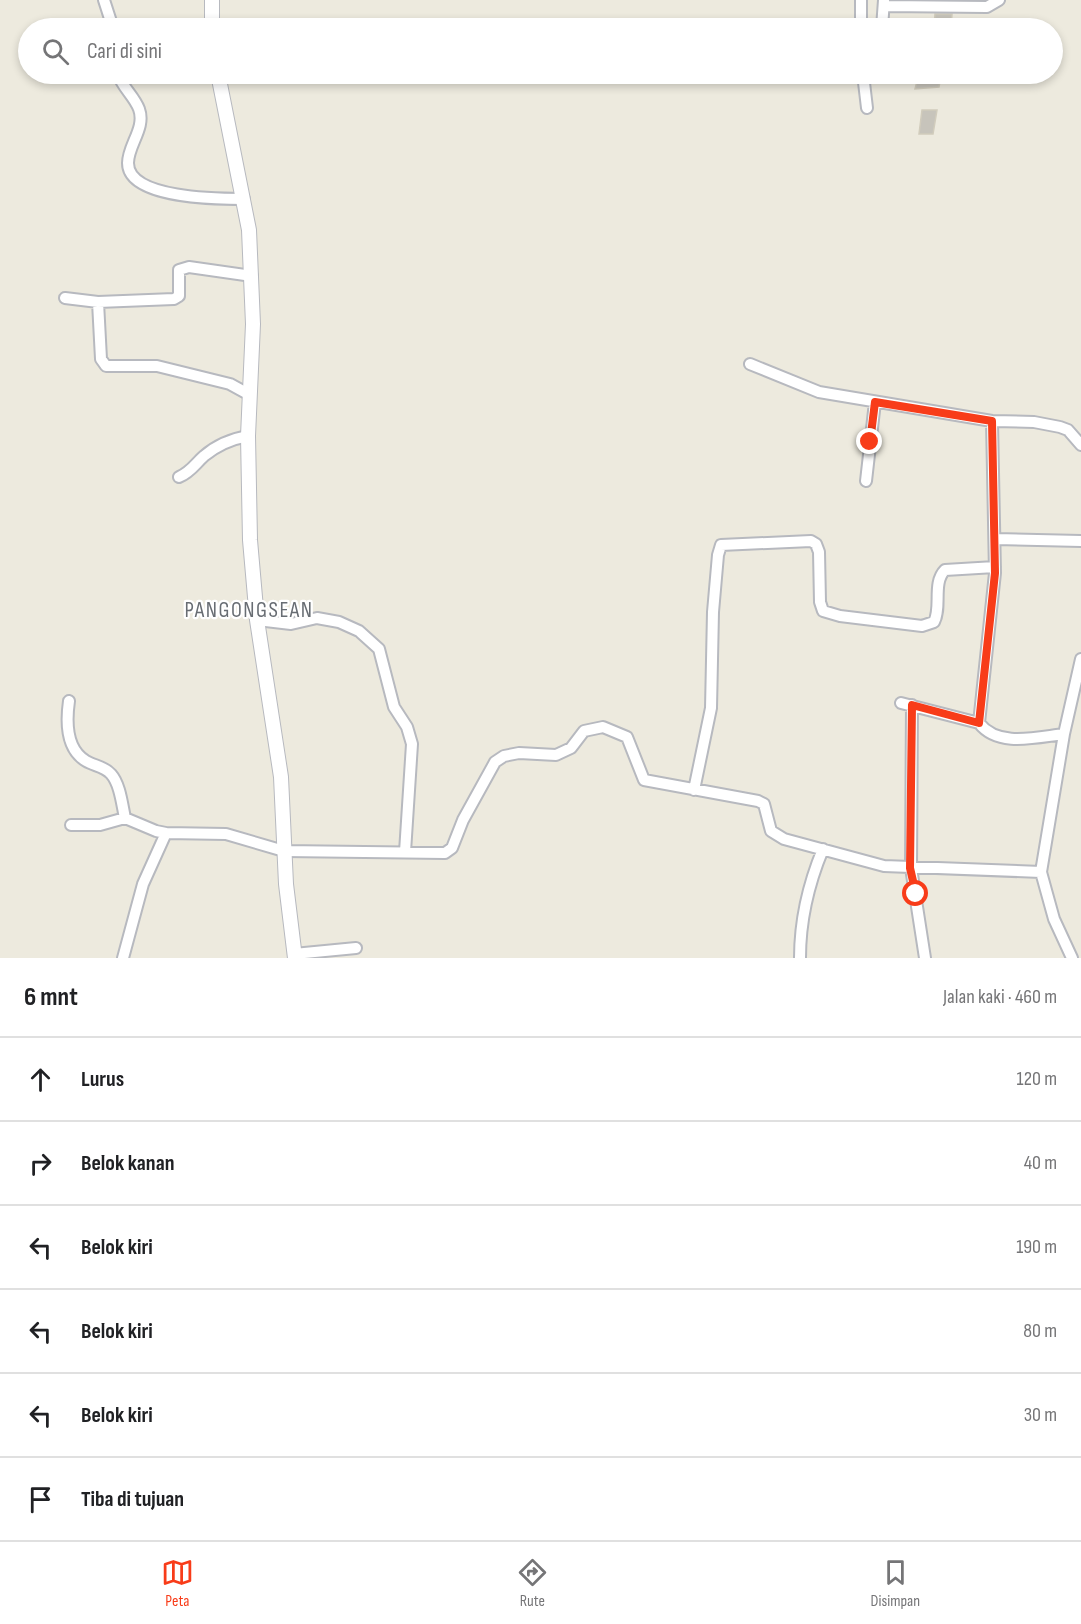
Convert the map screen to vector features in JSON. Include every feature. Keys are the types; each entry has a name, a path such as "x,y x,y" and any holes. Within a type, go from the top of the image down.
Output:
{"street":[{"path":"104,0 110,18"},
{"path":"212,0 212,18"},
{"path":"861,0 861,18"},
{"path":"883,18 884,3 987,7 993,6 999,0"},
{"path":"124,84 139,109 140,123 128,164 130,174 137,183 193,198 244,199"},
{"path":"220,84 249,230 253,324 248,436 250,540 257,620 280,777 294,956 356,948"},
{"path":"864,84 867,108"},
{"path":"65,298 98,302 174,299 179,296 177,275 182,268 252,276"},
{"path":"98,302 101,358 106,366 157,366 230,384 250,395"},
{"path":"750,364 819,392 992,421 1034,422 1060,426 1068,430 1081,445"},
{"path":"866,481 875,402"},
{"path":"979,723 995,567 992,421"},
{"path":"178,477 194,469 203,457 222,444 248,436"},
{"path":"995,539 1081,541"},
{"path":"694,790 711,708 713,612 721,545 812,541 819,552 820,602 823,611 840,616 922,626 934,622 937,616 939,580 945,570 995,567"},
{"path":"257,620 291,624 317,618 339,622 359,631 379,648 384,658 394,707 407,727 412,744 405,852"},
{"path":"1072,958 1054,919 1041,872 1064,734 1081,659"},
{"path":"69,701 67,723 73,748 85,761 110,773 115,780 125,818"},
{"path":"925,958 910,868 906,704 979,723 992,735 1016,739 1064,734"},
{"path":"71,825 100,825 125,818 156,831 226,834 284,851 405,852 437,855 452,848 495,762 504,756 564,753 571,748 584,731 594,728 609,729 627,737 644,780 758,801 767,810 771,831 776,836 884,866 993,868 1041,872"},
{"path":"123,958 143,884 166,833"},
{"path":"800,958 807,886 823,849"}],"building":[{"path":"935,14 952,14 952,18 935,18"},
{"path":"916,84 940,84 939,87 915,89"},
{"path":"922,110 937,110 933,134 919,134"}],"district":[{"name":"PANGONGSEAN","path":"249,610"}],"route":[{"path":"870,442 875,402 992,421 995,573 979,723 912,705 910,868 916,894"}]}
